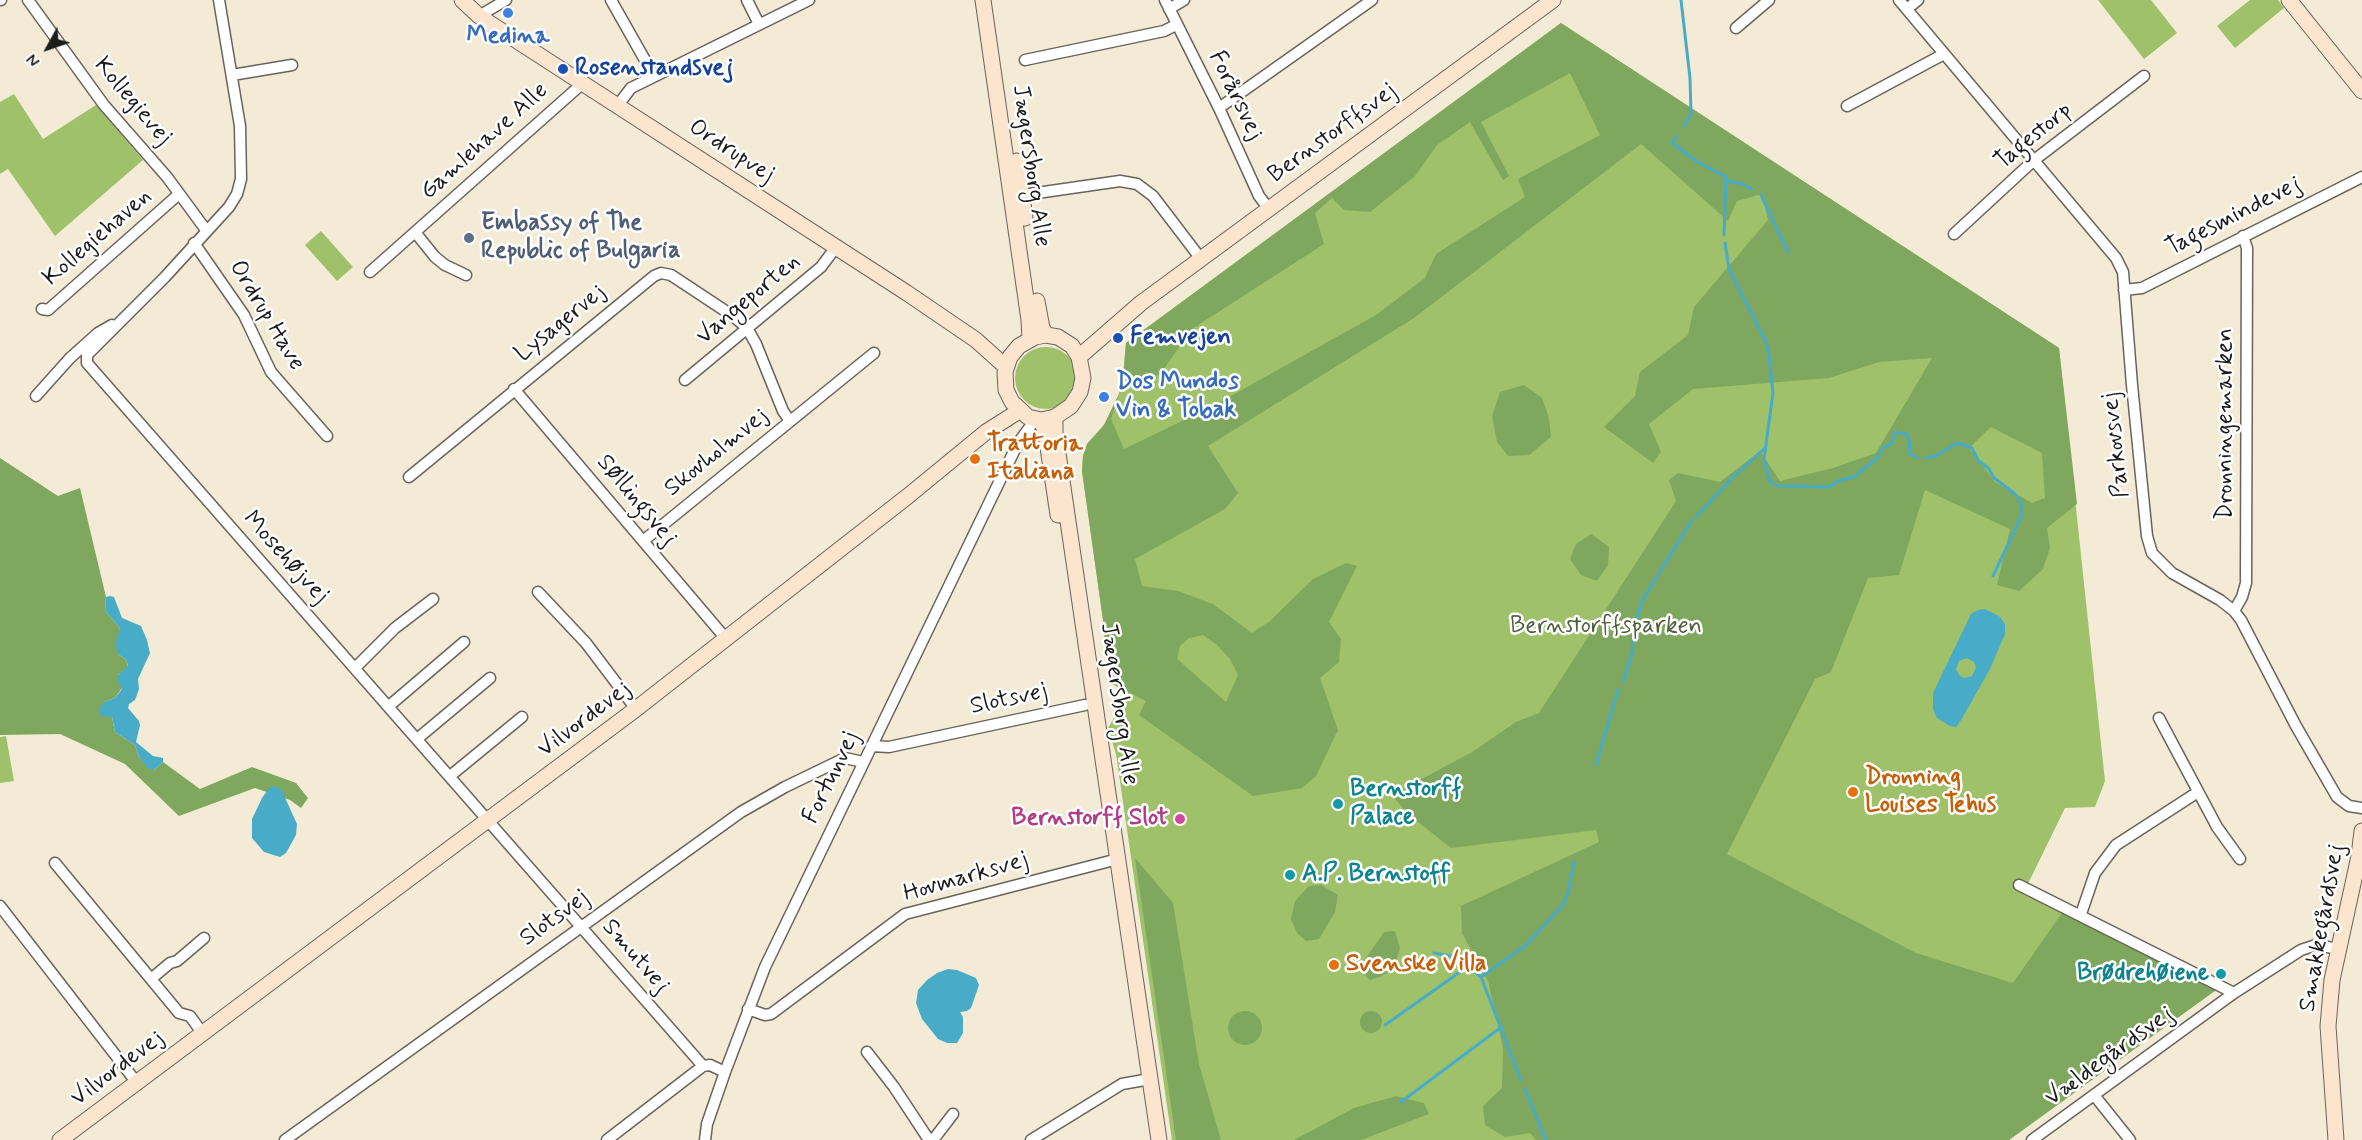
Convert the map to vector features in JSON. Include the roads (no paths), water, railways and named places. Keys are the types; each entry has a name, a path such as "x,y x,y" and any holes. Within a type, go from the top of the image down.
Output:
{"street":[{"name":"Kollegievej","path":"28,0 104,105 167,177 206,230"},
{"name":"Mosehøjvej","path":"219,0 240,126 241,179 237,194 229,207 165,277 87,355 87,363 488,819"},
{"name":"Ordrupvej","path":"462,0 480,16 976,340 1006,367"},
{"path":"480,16 506,0"},
{"path":"611,0 654,76"},
{"path":"747,0 759,24"},
{"path":"618,105 631,88 809,0"},
{"name":"Jægersborg Alle","path":"983,0 1039,318 1046,335"},
{"name":"Jægersborg Alle","path":"993,0 1030,339"},
{"path":"1167,5 1184,0"},
{"path":"1219,108 1372,0"},
{"path":"1736,28 1769,0"},
{"name":"Parkovsvej","path":"1899,0 2116,258 2123,272 2149,546 2159,562 2172,573 2234,610 2337,797 2349,806 2362,808"},
{"path":"1907,9 1918,0"},
{"path":"2289,0 2362,92"},
{"name":"Bernstorffsvej","path":"1075,351 1545,2"},
{"name":"Forårsvej","path":"1167,5 1219,108 1255,187 1269,209"},
{"path":"1025,60 1044,61 1176,26"},
{"path":"1847,106 1944,54"},
{"path":"232,75 292,65"},
{"name":"Tagestorp","path":"1954,234 2033,161 2144,76"},
{"name":"Gamlehave Alle","path":"370,272 583,83"},
{"name":"Tagesmindevej","path":"2124,290 2142,288 2362,177"},
{"path":"1016,195 1119,181 1137,184 1153,196 1201,259"},
{"name":"Kollegiehaven","path":"42,309 48,310 179,194"},
{"name":"Gamlehave Alle","path":"415,232 435,257 465,275"},
{"name":"Dronningemarken","path":"2234,610 2242,597 2246,583 2247,248 2243,236"},
{"name":"Ordrup Have","path":"195,243 244,315 271,372 327,436"},
{"name":"Vangeporten","path":"685,380 821,267 836,247"},
{"name":"Lysagervej","path":"409,477 654,276 661,273 671,275 733,316 747,328"},
{"name":"Mosehøjvej","path":"36,396 70,358 98,333 118,324"},
{"name":"Skovholmvej","path":"747,328 756,344 783,411 790,421"},
{"path":"1046,335 1058,337 1075,351 1083,378 1080,393 1071,406 1031,414 1005,386 1006,367 1013,352 1030,339 1046,335"},
{"name":"Ordrupvej","path":"976,340 1013,352"},
{"name":"Skovholmvej","path":"643,541 874,353"},
{"name":"Søllingsvej","path":"514,389 727,640"},
{"name":"Jægersborg Alle","path":"1031,414 1046,434 1085,705 1113,861"},
{"name":"Jægersborg Alle","path":"1031,414 1057,445 1145,1080 1149,1140"},
{"name":"Vilvordevej","path":"60,1140 727,640 986,432 1031,414"},
{"name":"Fortunvej","path":"705,1140 707,1124 765,966 1031,414"},
{"path":"538,592 586,643 636,709"},
{"path":"355,668 395,628 433,599"},
{"path":"389,706 464,642"},
{"path":"417,739 490,678"},
{"name":"Slotsvej","path":"871,746 889,747 1085,705"},
{"path":"450,776 522,717"},
{"path":"2159,718 2217,827 2240,859"},
{"name":"Slotsvej","path":"285,1140 750,807 845,758 863,762"},
{"path":"2081,914 2095,873 2116,845 2198,792"},
{"name":"Smutvej","path":"488,819 703,1066"},
{"name":"Smakkegårdsvej","path":"2336,1140 2328,1026 2332,980 2360,855 2362,831"},
{"name":"Hovmarksvej","path":"748,1009 765,1015 771,1014 905,914 1113,861"},
{"name":"Vilvordevej","path":"55,863 179,1013 190,1016 203,1034"},
{"path":"2019,885 2081,914 2234,993"},
{"path":"0,906 136,1083"},
{"path":"0,922 14,924"},
{"path":"151,979 204,938"},
{"name":"Vældegårdsvej","path":"2032,1140 2234,993 2301,950 2316,945 2339,949"},
{"path":"867,1052 931,1140 953,1114"},
{"path":"607,1140 703,1066 710,1065 725,1072"},
{"path":"1030,1140 1122,1084 1145,1080"},
{"name":"Jægersborg Alle","path":"1145,1080 1159,1140"},
{"path":"2094,1095 2130,1140"}],"water":[{"path":"106,597 114,597 122,618 141,626 147,640 150,653 138,679 139,689 135,700 129,704 128,708 140,725 136,742 153,756 163,758 163,762 154,770 148,768 139,757 135,745 115,732 112,717 101,716 99,710 104,702 115,698 122,689 117,681 118,675 128,666 126,659 119,655 115,645 120,628 105,611"},
{"path":"1985,609 1999,616 2005,624 2005,634 1990,669 1961,720 1956,727 1950,726 1937,718 1933,709 1933,693 1971,614","holes":["1967,658 1974,662 1976,668 1972,676 1964,678 1960,676 1956,669 1959,661"]},
{"path":"275,786 282,791 297,824 296,835 286,853 280,857 264,852 252,838 252,819 262,798 269,788"},
{"path":"948,969 957,970 976,978 979,985 971,1008 960,1012 963,1017 963,1033 957,1043 947,1043 938,1039 922,1019 916,1003 918,990 927,980"}],"waterway":[{"path":"1681,0 1690,78 1691,114 1684,126"},
{"path":"1677,136 1672,143 1696,161 1726,177 1724,235"},
{"path":"1725,181 1740,183 1752,189"},
{"path":"1761,195 1788,252"},
{"path":"1725,243 1729,269 1766,342 1769,355 1773,393 1764,459 1770,482 1779,486 1829,487 1838,481 1854,477 1877,458 1883,448 1891,444 1896,432 1906,434 1909,439 1910,454 1917,458"},
{"path":"1926,458 1936,456 1957,443 1972,448 1978,460 1989,469 1993,477 2015,494 2021,503 2021,517 1993,576"},
{"path":"1696,517 1733,477 1765,448"},
{"path":"1623,682 1632,654 1633,632 1642,601 1692,520"},
{"path":"1596,765 1618,690"},
{"path":"1481,977 1525,946 1563,905 1568,893 1574,862"},
{"path":"1434,953 1456,957 1481,977 1521,1080"},
{"path":"1385,1025 1467,967"},
{"path":"1401,1102 1500,1028"},
{"path":"1525,1089 1546,1140"}],"place":[{"name":"Medina","path":"508,13"},
{"name":"Rosenstandsvej","path":"563,69"},
{"name":"Embassy of The Republic of Bulgaria","path":"469,238"},
{"name":"Femvejen","path":"1118,338"},
{"name":"Dos Mundos Vin & Tobak","path":"1104,397"},
{"name":"Trattoria Italiana","path":"975,459"},
{"name":"Dronning Louises Tehus","path":"1853,792"},
{"name":"Bernstorff Palace","path":"1338,804"},
{"name":"Bernstorff Slot","path":"1180,819"},
{"name":"A.P. Bernstoff","path":"1290,875"},
{"name":"Svenske Villa","path":"1334,965"},
{"name":"Brødrehøiene","path":"2221,974"}],"park label":[{"name":"Bernstorffsparken","path":"1606,627"}]}
